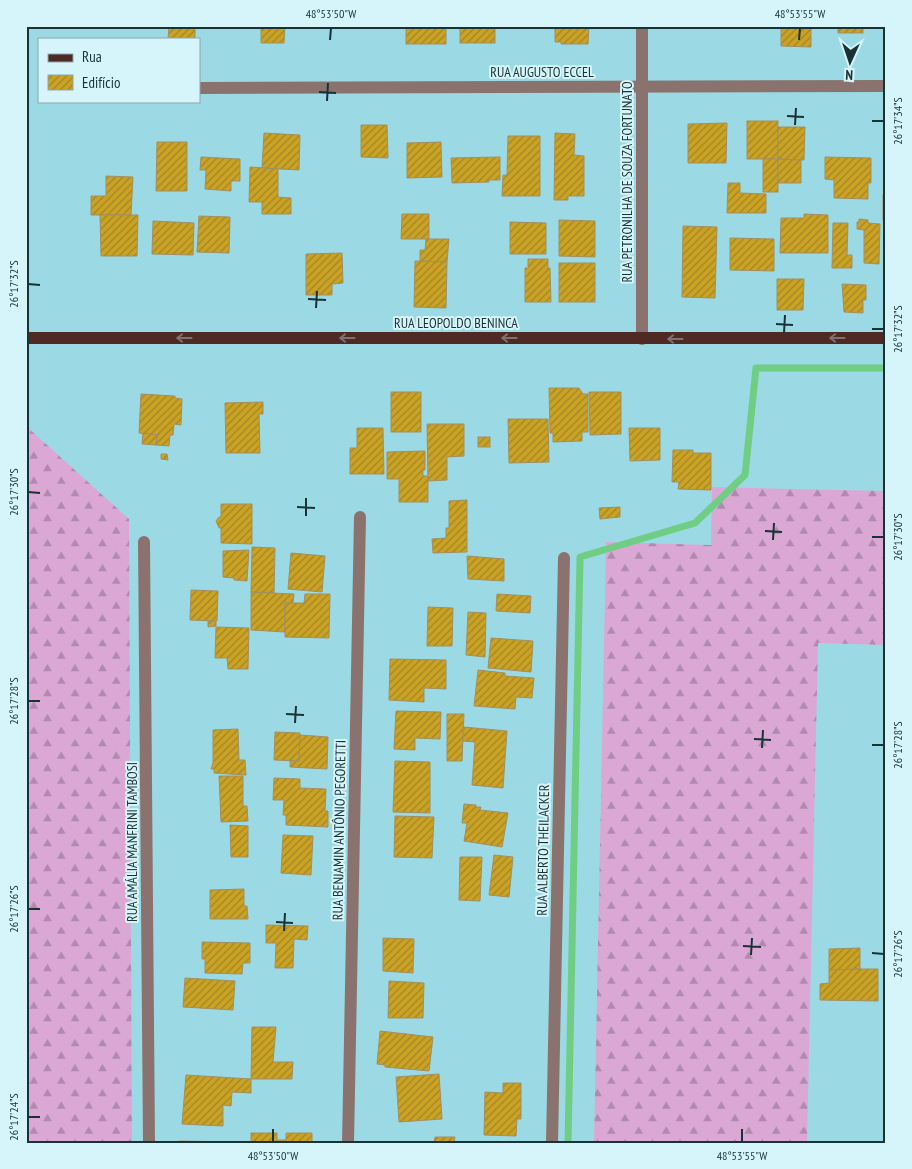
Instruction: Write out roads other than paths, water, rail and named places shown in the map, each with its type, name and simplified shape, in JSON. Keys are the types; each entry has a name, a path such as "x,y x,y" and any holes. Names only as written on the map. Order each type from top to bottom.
{"main road":[{"name":"RUA LEOPOLDO BENINCA","path":"32,338 886,338"}],"street":[{"name":"RUA PETRONILHA DE SOUZA FORTUNATO","path":"642,26 642,339"},
{"name":"RUA AUGUSTO ECCEL","path":"200,88 886,86"},
{"name":"RUA BENJAMIN ANTÔNIO PEGORETTI","path":"348,1143 360,517"},
{"name":"RUA AMÁLIA MANFRINI TAMBOSI","path":"144,542 149,1143"},
{"name":"RUA ALBERTO THEILACKER","path":"552,1143 564,558"}],"waterway":[{"path":"568,1143 580,557 695,523 745,475 756,368 886,368"}]}
